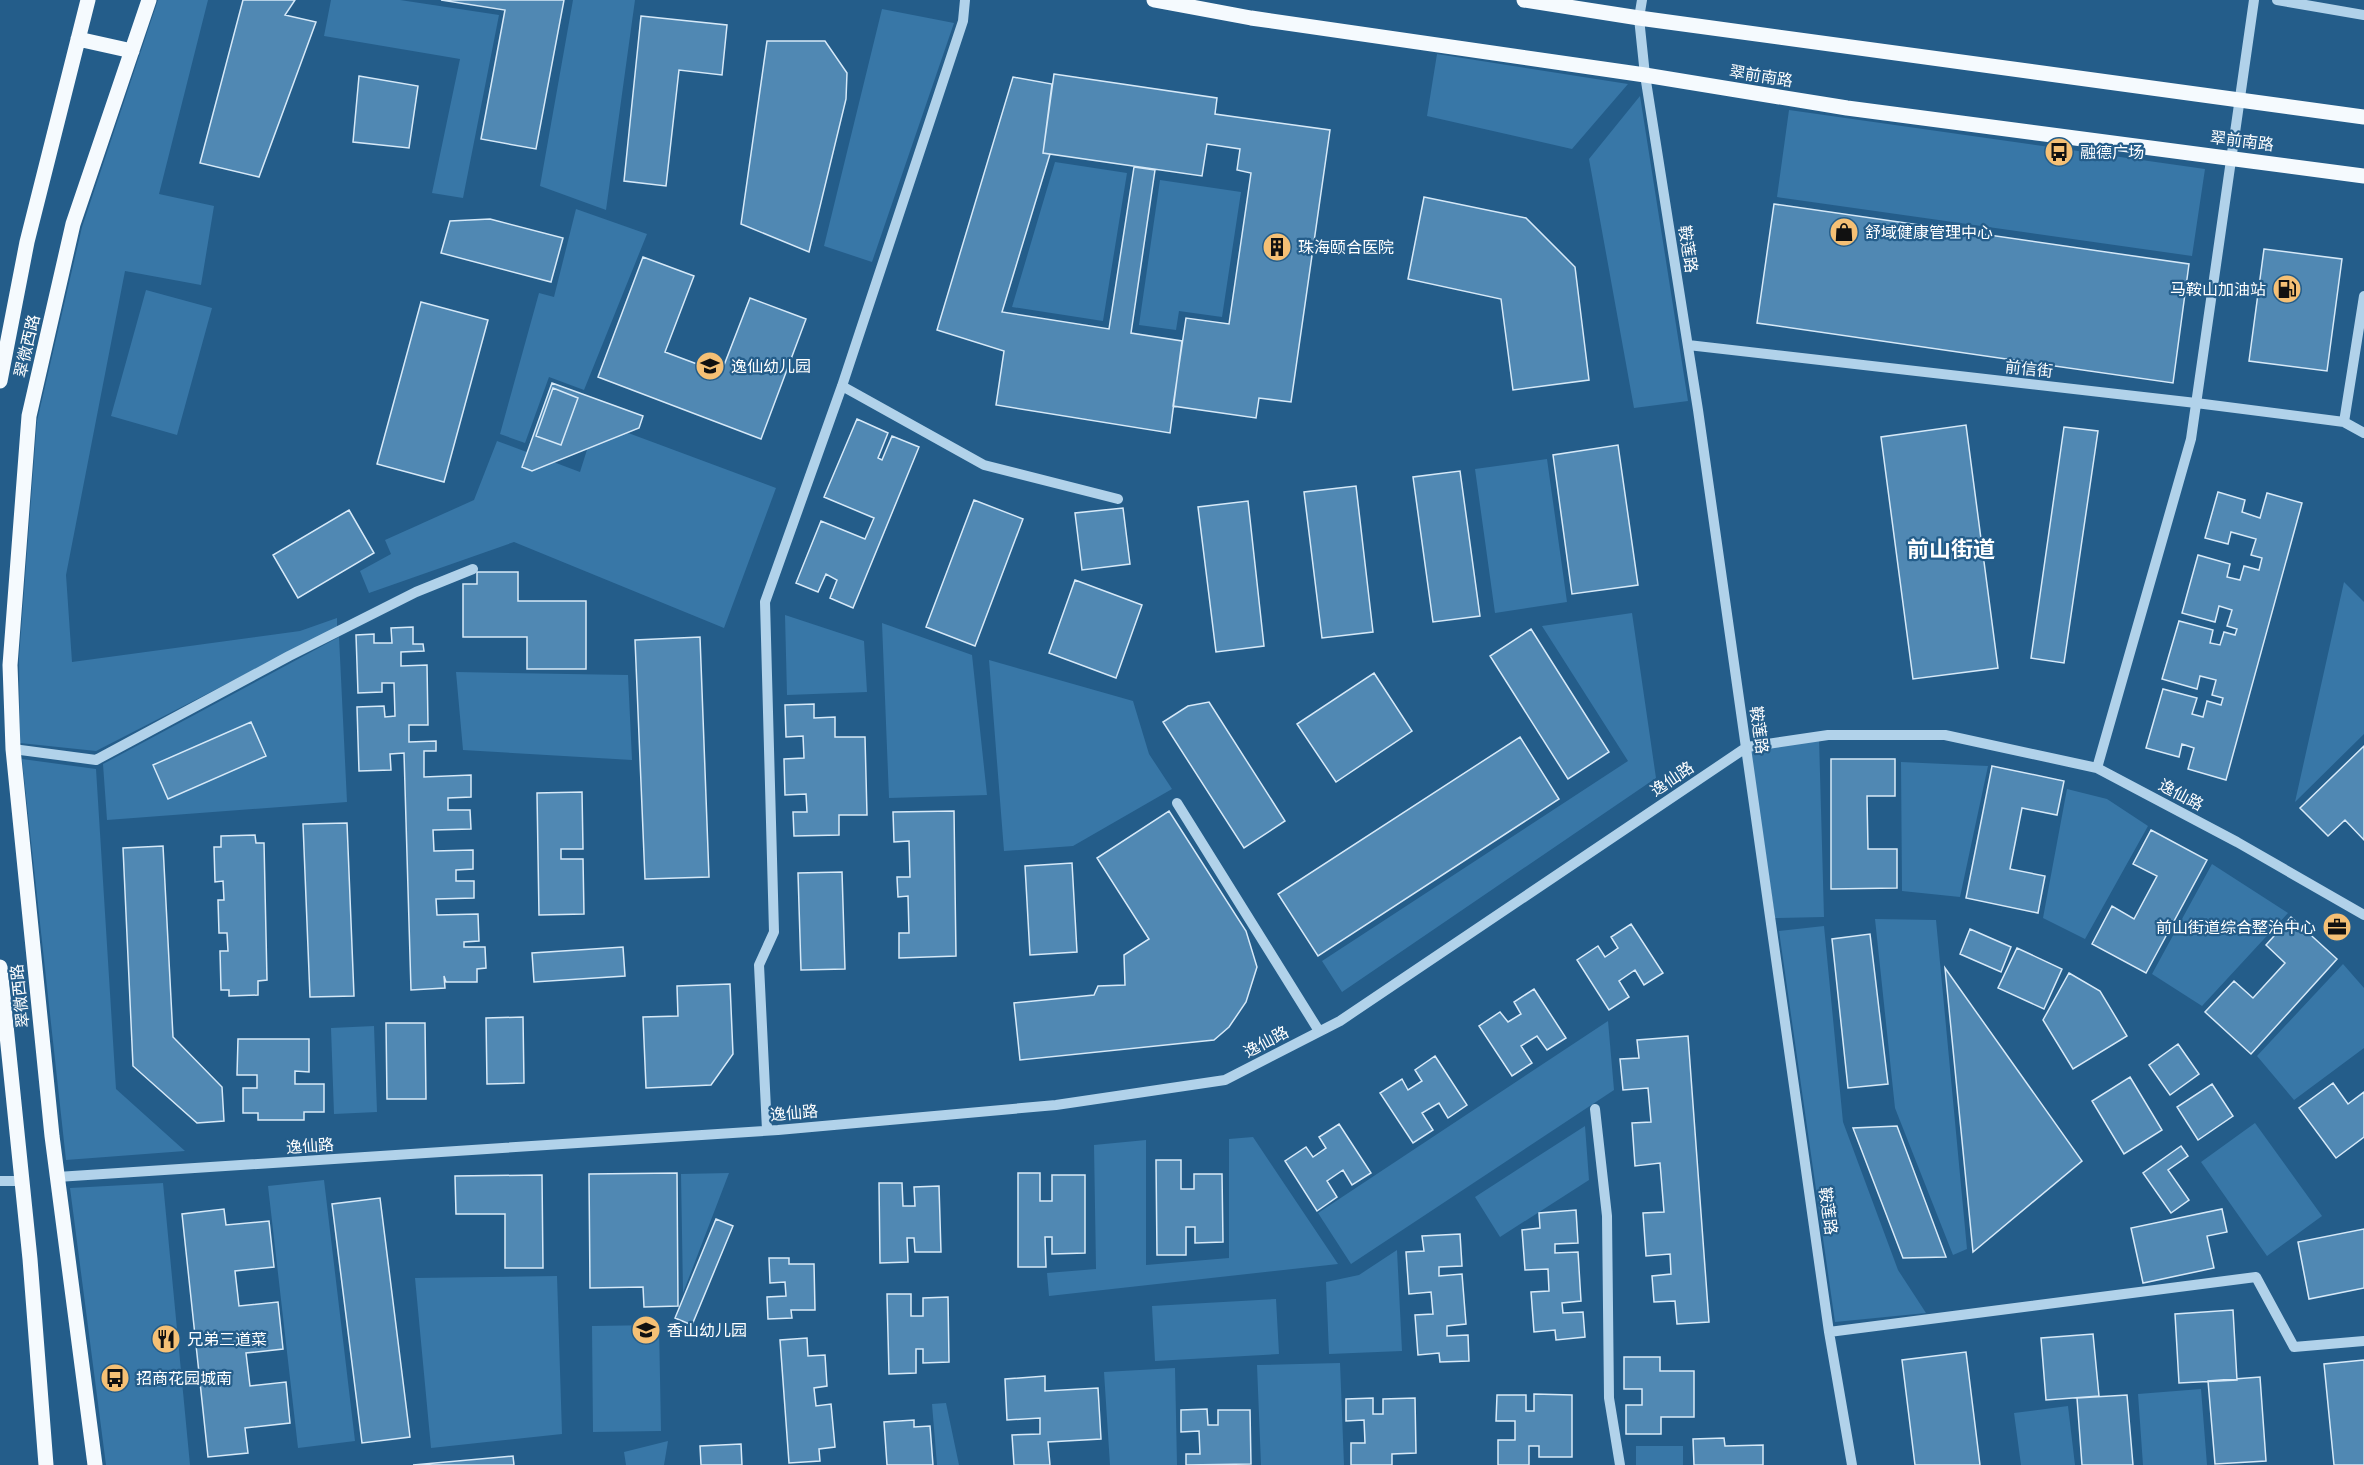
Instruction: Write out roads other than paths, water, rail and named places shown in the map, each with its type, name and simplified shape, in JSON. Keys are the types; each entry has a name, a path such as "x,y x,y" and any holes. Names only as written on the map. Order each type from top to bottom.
{"main road":[{"name":"翠微西路","path":"0,381 27,242 88,0"},
{"name":"翠微西路","path":"95,1465 57,1178 12,749 10,665 29,416 73,224 149,0"},
{"name":"翠前南路","path":"1154,0 1251,18 1645,75 1847,108 2364,176"},
{"path":"1524,0 1639,18 2364,117"},
{"path":"78,39 132,51"},
{"name":"翠微西路","path":"0,967 30,1259 46,1465"}],"street":[{"path":"767,1130 759,965 774,932 765,603 842,386 963,21 965,0"},
{"name":"鞍莲路","path":"1642,0 1639,18 1645,75 1688,345 1747,747 1829,1332 1852,1465"},
{"path":"2097,768 2191,439 2254,0"},
{"path":"2277,0 2364,15"},
{"path":"2344,422 2364,296"},
{"name":"前信街","path":"1688,345 2344,422 2364,433"},
{"path":"842,386 984,465 1118,499"},
{"path":"12,749 96,760 289,656 416,592 472,569"},
{"name":"逸仙路","path":"57,1178 767,1130 1056,1105 1225,1080 1340,1021 1747,747 1828,735 1945,735 2097,768 2237,842 2364,915"},
{"path":"1177,803 1319,1032"},
{"path":"1595,1109 1607,1216 1610,1398 1620,1465"},
{"path":"0,1181 21,1181"},
{"path":"1829,1332 2256,1277 2294,1347 2364,1341"}],"place":[{"name":"融德广场","path":"2059,152"},
{"name":"舒域健康管理中心","path":"1844,232"},
{"name":"珠海颐合医院","path":"1277,247"},
{"name":"马鞍山加油站","path":"2287,289"},
{"name":"逸仙幼儿园","path":"710,366"},
{"name":"前山街道综合整治中心","path":"2337,927"},
{"name":"香山幼儿园","path":"646,1330"},
{"name":"兄弟三道菜","path":"166,1339"},
{"name":"招商花园城南","path":"115,1378"}],"district":[{"name":"前山街道","path":"1951,549"}]}
